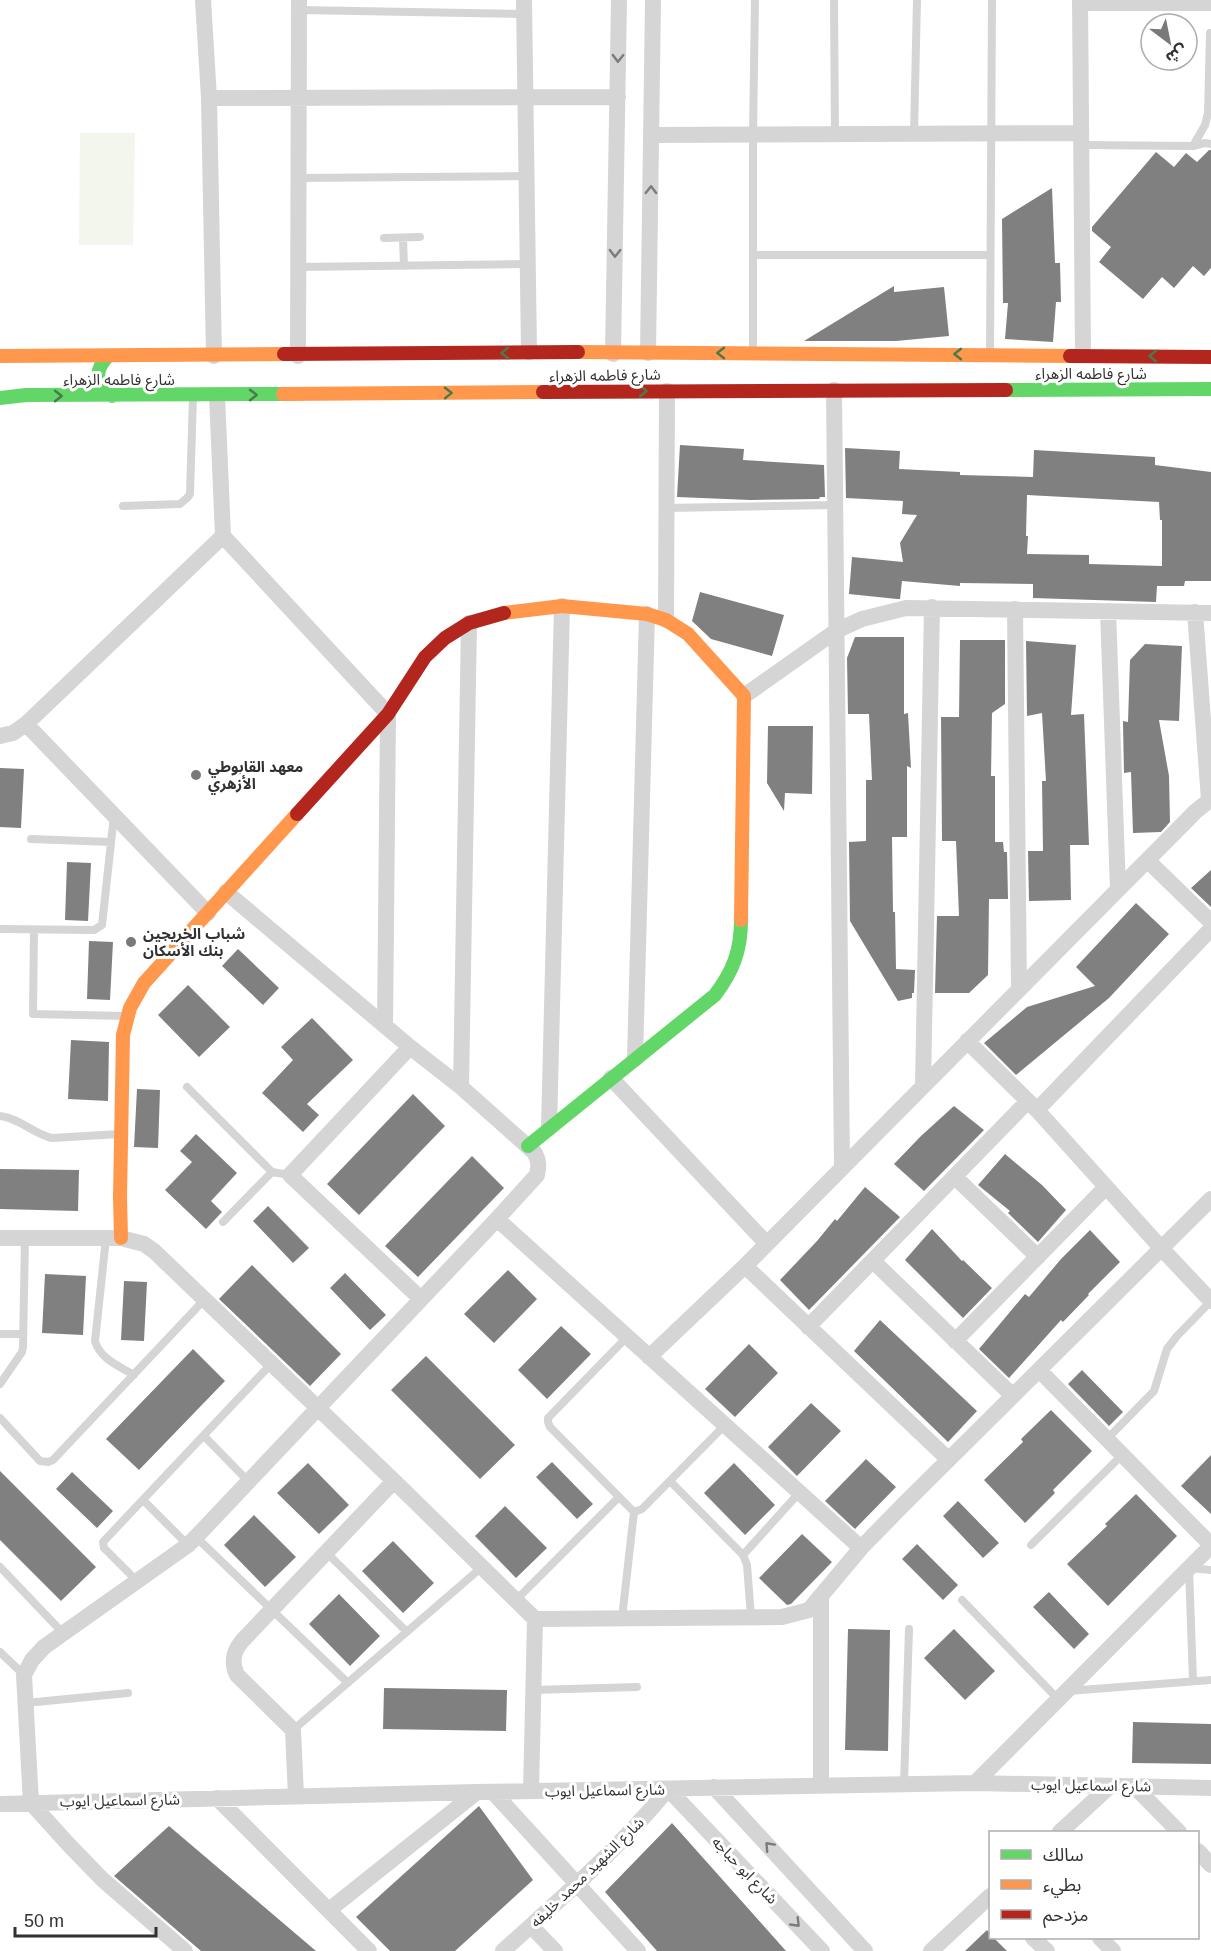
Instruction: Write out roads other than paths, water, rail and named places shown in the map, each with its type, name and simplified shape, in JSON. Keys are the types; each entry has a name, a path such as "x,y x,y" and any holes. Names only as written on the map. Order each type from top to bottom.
{"street":[{"path":"202,0 208,98 214,356"},
{"path":"613,354 619,0"},
{"path":"648,354 653,0"},
{"path":"1083,355 1080,1 1211,3"},
{"path":"298,356 299,5"},
{"path":"524,7 529,352"},
{"path":"208,98 618,97"},
{"path":"651,135 991,134 1081,139"},
{"name":"شارع فاطمه الزهراء","path":"0,356 298,356 529,352 753,353 890,372 1211,389"},
{"name":"شارع فاطمه الزهراء","path":"0,398 26,395 834,390 890,372 990,354 1211,357"},
{"path":"108,356 101,362 98,380 102,388 112,396"},
{"path":"26,395 33,388 35,376 28,357"},
{"path":"834,390 842,1168"},
{"path":"666,620 667,391"},
{"path":"217,395 223,536 388,714 385,1025"},
{"path":"0,736 13,733 26,724 223,536"},
{"path":"549,1128 562,606"},
{"path":"113,1238 120,1197 123,1035 126,1016 133,998 144,983 388,714 425,657 445,638 469,623 501,613 562,606 647,614 666,620 688,634 744,696 741,941 728,979 715,995 528,1146"},
{"path":"923,1086 932,607"},
{"path":"649,1357 746,1266 967,1041 1210,799 1203,613 906,608 862,619 836,632 744,696"},
{"path":"1015,609 1019,989"},
{"path":"1108,611 1118,890"},
{"path":"635,1059 647,614"},
{"path":"461,1087 469,623"},
{"path":"26,724 207,913"},
{"path":"1147,860 1211,922"},
{"path":"185,1951 103,1880 31,1803 24,1675 27,1667 37,1653 63,1633 192,1541 497,1220 537,1175 539,1167 534,1152 461,1087 226,892"},
{"path":"808,1327 955,1177 1033,1106 1211,929"},
{"path":"967,1041 1033,1106 1211,1301"},
{"path":"410,1047 290,1175 421,1299"},
{"path":"611,1078 767,1244"},
{"path":"955,1177 1038,1257"},
{"path":"955,1341 1106,1187"},
{"path":"0,1238 113,1238 138,1242 154,1251 394,1480 535,1619 751,1617 794,1615 809,1610 861,1548 948,1459 1211,1200"},
{"path":"497,1220 861,1548"},
{"path":"873,1261 1012,1396"},
{"path":"746,1266 948,1459"},
{"path":"975,1783 1211,1546 1039,1370"},
{"path":"296,1796 293,1730 237,1675 233,1666 233,1657 236,1648 394,1480"},
{"path":"821,1596 821,1786"},
{"path":"531,1791 535,1619"},
{"name":"شارع اسماعيل ايوب","path":"0,1804 975,1783 1211,1788"},
{"path":"1062,1831 1110,1786"},
{"path":"1134,1786 1177,1831"},
{"path":"714,1787 865,1951"},
{"name":"شارع الشهيد محمد خليفه","path":"503,1951 577,1884 651,1810 668,1789"},
{"name":"شارع ابو حباجه","path":"668,1789 822,1951"},
{"path":"329,1910 485,1792 577,1884 638,1951"},
{"path":"217,1798 369,1951"},
{"path":"1199,1853 1211,1865"},
{"path":"931,1951 989,1897"},
{"path":"531,1926 555,1951"},
{"path":"1034,1939 1047,1951"},
{"path":"1101,1939 1113,1951"}],"lane":[{"path":"753,353 755,0"},
{"path":"834,0 835,135"},
{"path":"914,134 917,0"},
{"path":"990,354 992,0"},
{"path":"299,5 524,7"},
{"path":"1193,146 1209,114 1210,33"},
{"path":"1081,139 1193,146 1211,144"},
{"path":"299,178 527,176"},
{"path":"384,238 420,237"},
{"path":"404,238 404,266"},
{"path":"753,255 990,255"},
{"path":"298,267 528,264"},
{"path":"123,506 180,504 188,498 190,494 193,395"},
{"path":"666,508 835,505"},
{"path":"0,929 94,930 102,925 114,814"},
{"path":"31,839 111,842"},
{"path":"34,930 33,1014 126,1016"},
{"path":"187,1087 272,1172 290,1175"},
{"path":"0,1116 52,1138 121,1134"},
{"path":"224,1222 272,1172"},
{"path":"0,1384 22,1353 25,1238"},
{"path":"113,1238 94,1341 103,1357 134,1375"},
{"path":"0,1418 40,1461 53,1460 206,1299"},
{"path":"1107,1439 1154,1391 1167,1349 1211,1301"},
{"path":"0,1334 23,1334"},
{"path":"627,1337 548,1418 548,1422 550,1427 634,1512"},
{"path":"137,1581 103,1545 103,1542 272,1363"},
{"path":"634,1512 642,1509 725,1425"},
{"path":"204,1436 249,1482"},
{"path":"1031,1545 1122,1455"},
{"path":"670,1480 743,1555 747,1565 751,1617"},
{"path":"743,1555 800,1493"},
{"path":"516,1600 619,1497"},
{"path":"142,1500 272,1610 348,1683"},
{"path":"622,1618 634,1512"},
{"path":"326,1552 407,1632"},
{"path":"0,1567 63,1633"},
{"path":"293,1730 482,1567"},
{"path":"1193,1681 1189,1568 1211,1570"},
{"path":"962,1600 1062,1695 1211,1680"},
{"path":"904,1784 909,1629"},
{"path":"0,1652 24,1675"},
{"path":"533,1690 637,1687"},
{"path":"26,1703 128,1693"}],"place":[{"name":"معهد القابوطي الأزهري","path":"196,775"},
{"name":"شباب الخريجين بنك الأسكان","path":"131,942"}]}
